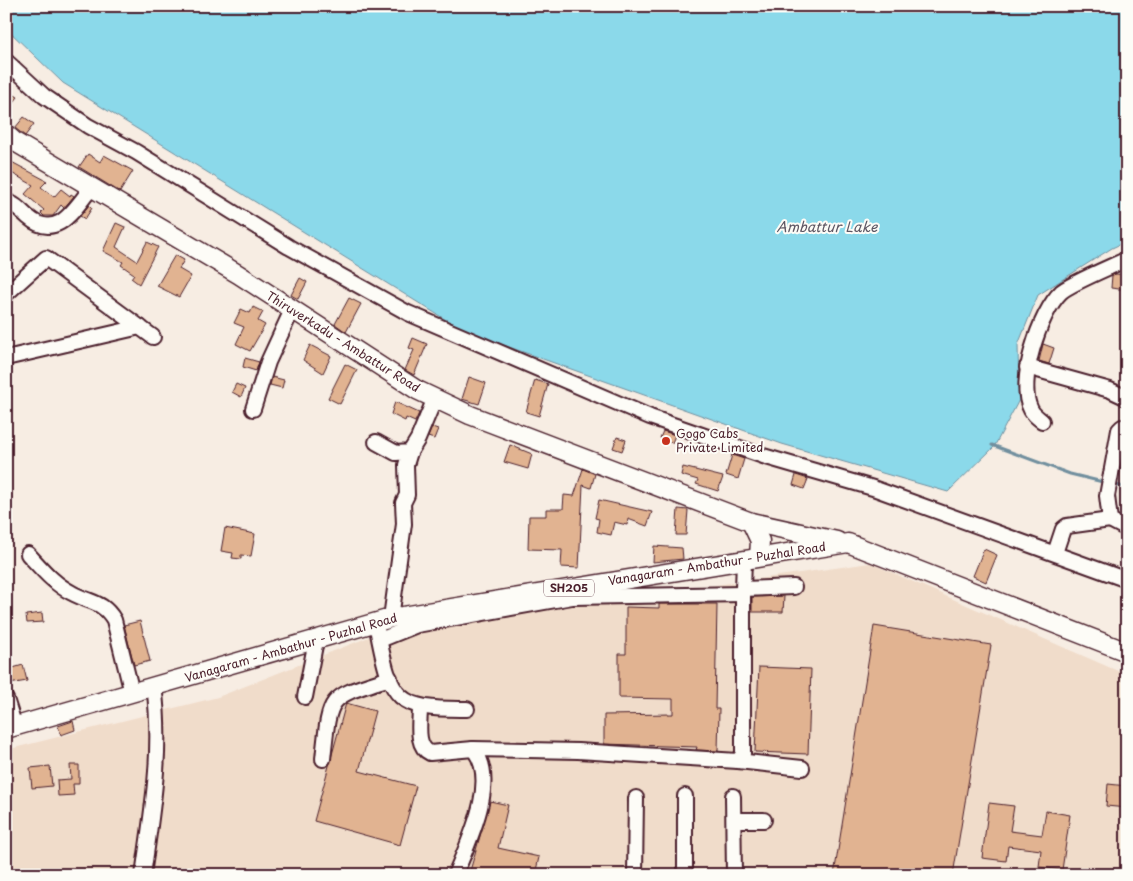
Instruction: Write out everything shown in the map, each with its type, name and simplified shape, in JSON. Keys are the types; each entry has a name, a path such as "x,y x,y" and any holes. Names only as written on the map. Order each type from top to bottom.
{"main road":[{"name":"Thiruverkadu - Ambattur Road","path":"6,134 15,142 238,274 381,368 435,398 470,415 751,522 848,543"},
{"path":"751,522 760,541 751,558"},
{"path":"848,543 1127,652"},
{"name":"Vanagaram - Ambathur - Puzhal Road","path":"11,728 383,620 848,543"}],"street":[{"path":"6,61 44,96 88,126 136,152 289,247 408,313 650,416 763,456 882,492 1127,580"},
{"path":"6,202 35,223 49,227 59,224 67,218 92,187"},
{"path":"6,294 46,258 153,336"},
{"path":"1042,421 1031,410 1026,386 1027,367 1034,340 1061,292 1127,259"},
{"path":"253,409 268,362 292,310"},
{"path":"6,358 140,327"},
{"path":"1027,367 1110,390 1127,398"},
{"path":"435,398 406,465 407,496 403,503 404,524 380,640 396,694 420,708 467,709"},
{"path":"1110,520 1107,496 1110,469 1119,430 1122,427 1127,428"},
{"path":"376,442 396,453 410,452"},
{"path":"1055,553 1064,529 1067,526 1110,520 1127,529"},
{"path":"28,554 52,580 73,594 108,610 114,620 132,693"},
{"path":"738,761 743,754 743,591 751,558"},
{"path":"380,640 417,625 572,597 743,591 794,587"},
{"path":"305,697 316,640"},
{"path":"323,759 328,714 333,703 340,696 350,691 390,678"},
{"path":"143,875 158,757 158,712 154,686"},
{"path":"6,699 11,728"},
{"path":"420,708 420,741 424,750 430,753 473,749 578,751 738,761 802,768"},
{"path":"455,875 477,822 480,804 483,768 480,756 473,749"},
{"path":"685,796 685,875"},
{"path":"734,796 734,875"},
{"path":"636,798 636,875"},
{"path":"734,820 764,820"}],"shaded area":[{"path":"870,563 1127,675 1127,875 6,875 6,750 218,697 379,633"}],"water":[{"name":"Ambattur Lake","path":"6,6 1127,6 1127,241 1112,248 1038,295 1018,345 1019,400 994,447 948,492 782,444 464,331 63,83 6,28"}],"building":[{"path":"6,73 14,80 6,88"},
{"path":"6,90 18,97 6,112"},
{"path":"24,117 34,124 25,136 15,128"},
{"path":"88,154 100,162 104,155 133,171 120,192 79,167"},
{"path":"6,159 47,181 41,187 54,197 61,189 70,196 71,194 74,196 64,208 61,205 53,216 44,216 41,213 44,210 25,194 33,185 6,170"},
{"path":"89,205 92,208 85,219 80,216"},
{"path":"116,223 125,227 116,247 137,261 147,242 158,247 139,284 131,278 134,274 121,265 123,262 103,251"},
{"path":"175,255 184,260 179,269 191,276 179,297 157,286"},
{"path":"1112,275 1127,275 1127,290 1111,288"},
{"path":"300,278 307,282 298,299 291,295"},
{"path":"349,298 361,304 346,332 335,324"},
{"path":"253,307 263,312 258,321 265,325 250,351 236,344 244,327 234,323 241,309 250,313"},
{"path":"413,338 427,344 414,375 405,370 414,350 409,348"},
{"path":"1043,344 1054,348 1049,364 1039,361"},
{"path":"310,345 331,356 323,373 303,360"},
{"path":"245,358 259,362 256,371 243,367"},
{"path":"345,364 357,370 340,404 328,398"},
{"path":"272,377 284,380 282,388 270,385"},
{"path":"469,377 486,383 479,404 462,399"},
{"path":"535,380 548,384 539,416 526,412"},
{"path":"236,384 245,388 241,397 232,392"},
{"path":"395,402 419,413 415,422 406,418 405,421 391,414"},
{"path":"432,427 438,429 434,439 428,437"},
{"path":"663,431 675,435 672,443 660,438"},
{"path":"617,437 626,440 622,451 613,448"},
{"path":"510,445 532,454 528,469 504,462"},
{"path":"732,455 744,459 738,479 726,475"},
{"path":"683,467 723,477 718,491 696,484 698,480 681,475"},
{"path":"583,469 595,474 591,488 583,485 579,568 561,567 562,550 528,549 529,516 546,516 546,509 563,509 564,495 574,496"},
{"path":"796,475 808,479 804,489 793,485"},
{"path":"599,500 652,512 647,526 628,519 627,525 614,522 611,535 597,532 599,519 595,518"},
{"path":"678,509 688,510 686,535 676,535"},
{"path":"225,528 255,534 251,556 241,555 241,559 232,558 233,553 221,551"},
{"path":"654,546 682,548 683,559 653,562"},
{"path":"984,549 997,555 986,582 973,576"},
{"path":"784,596 783,612 752,612 752,597"},
{"path":"659,604 717,604 715,709 719,709 718,751 696,750 697,747 604,744 604,715 673,714 673,699 619,698 619,654 626,654 626,607 659,608"},
{"path":"42,613 43,622 27,623 26,615"},
{"path":"140,621 150,661 134,665 124,625"},
{"path":"874,626 991,645 953,875 834,875"},
{"path":"23,665 27,681 9,684 6,670"},
{"path":"759,667 811,669 808,754 755,752"},
{"path":"346,703 375,711 359,771 416,786 400,845 314,821"},
{"path":"73,721 75,730 61,735 58,726"},
{"path":"70,765 79,765 79,784 73,784 74,795 58,796 57,780 71,779"},
{"path":"50,766 52,786 32,788 30,768"},
{"path":"1108,784 1127,786 1127,808 1106,806"},
{"path":"490,801 508,805 498,848 539,857 535,875 486,875 470,871"},
{"path":"989,803 1014,806 1010,831 1042,835 1046,811 1070,815 1062,870 1039,867 1041,850 1008,846 1006,861 982,858"}],"waterway":[{"path":"992,445 1070,474 1107,483"},
{"path":"1113,484 1127,488"}],"place":[{"name":"Gogo Cabs Private Limited","path":"666,441"}]}
